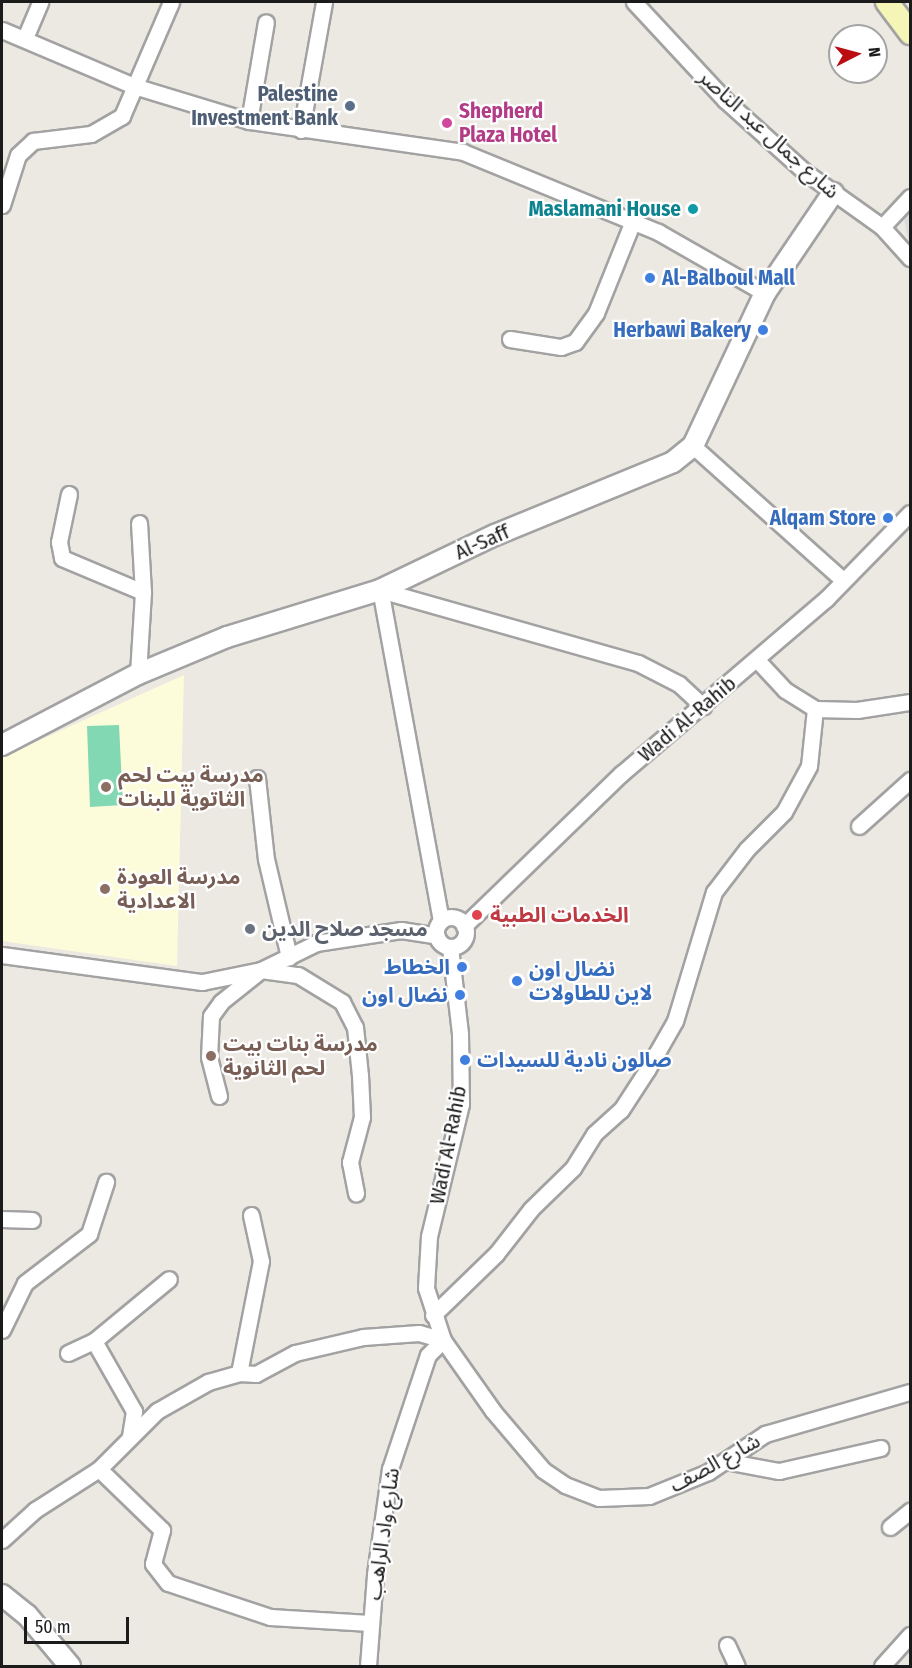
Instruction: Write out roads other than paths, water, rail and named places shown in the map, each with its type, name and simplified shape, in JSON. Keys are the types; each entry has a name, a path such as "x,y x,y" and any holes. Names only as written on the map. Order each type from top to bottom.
{"main road":[{"path":"887,2 910,33"}],"street":[{"path":"25,38 40,2"},
{"path":"2,205 4,181 18,155 33,141 104,130 122,116 171,2"},
{"path":"302,130 324,2"},
{"name":"شارع جمال عبد الناصر","path":"634,2 725,100 833,194 882,227 910,258"},
{"path":"249,121 266,22"},
{"path":"2,30 134,86 249,121 463,152 633,221 765,293"},
{"name":"Al-Saff","path":"2,745 138,674 227,637 380,590 495,535 673,462 693,446 765,293 833,194"},
{"path":"882,227 910,197"},
{"path":"510,339 561,347 575,342 596,313 633,221"},
{"path":"693,446 843,580"},
{"path":"69,494 59,542 62,558 143,592"},
{"name":"Wadi Al-Rahib","path":"442,1340 426,1288 429,1236 461,1104 462,1083 450,947 464,940 464,926 621,774 758,661 910,513"},
{"path":"138,674 143,592 139,523"},
{"path":"450,947 439,928 380,590 638,663 679,684 703,706"},
{"path":"758,661 785,690 815,709 857,711 910,702"},
{"path":"433,1315 496,1254 531,1209 573,1168 594,1134 621,1110 648,1070 675,1021 714,892 747,849 784,812 808,766 815,709"},
{"path":"257,778 266,859 289,957"},
{"path":"859,825 910,780"},
{"path":"2,955 202,982 261,970 316,943 370,933 439,928 453,917 464,926"},
{"path":"219,1096 209,1057 211,1016 221,1002 261,970 298,975 342,1002 351,1014 362,1117 350,1162 356,1193"},
{"path":"2,1330 25,1283 89,1234 106,1182"},
{"path":"239,1373 261,1262 251,1215"},
{"path":"2,1219 32,1220"},
{"path":"68,1353 94,1341 170,1279"},
{"path":"2,1540 35,1510 99,1469 157,1411 208,1382 239,1373 256,1374 295,1353 363,1337 418,1333 442,1340"},
{"name":"شارع الصف","path":"442,1340 515,1440 543,1470 565,1485 599,1498 640,1498 662,1493 725,1461 765,1434 801,1421 910,1392"},
{"name":"شارع واد الراهب","path":"368,1666 370,1623 390,1469 428,1356 442,1340"},
{"path":"94,1341 134,1412 130,1439"},
{"path":"134,1412 157,1411"},
{"path":"725,1461 779,1471 880,1448"},
{"path":"99,1469 162,1530 153,1564 168,1583 270,1617 370,1623"},
{"path":"890,1527 910,1511"},
{"path":"2,1595 27,1615 70,1666"},
{"path":"882,1666 910,1635"},
{"path":"727,1645 737,1666"}],"place":[{"name":"Palestine Investment Bank","path":"350,106"},
{"name":"Shepherd Plaza Hotel","path":"447,123"},
{"name":"Maslamani House","path":"693,209"},
{"name":"Al-Balboul Mall","path":"650,278"},
{"name":"Herbawi Bakery","path":"763,330"},
{"name":"Alqam Store","path":"888,518"},
{"name":"مدرسة بيت لحم الثاتوية للبنات","path":"106,787"},
{"name":"مدرسة العودة الاعدادية","path":"105,889"},
{"name":"الخدمات الطبية","path":"477,915"},
{"name":"مسجد صلاح الدين","path":"250,929"},
{"name":"الخطاط","path":"462,967"},
{"name":"نضال اون لاين للطاولات","path":"517,981"},
{"name":"نضال اون","path":"460,995"},
{"name":"مدرسة بنات بيت لحم الثانوية","path":"211,1056"},
{"name":"صالون نادية للسيدات","path":"465,1060"}]}
